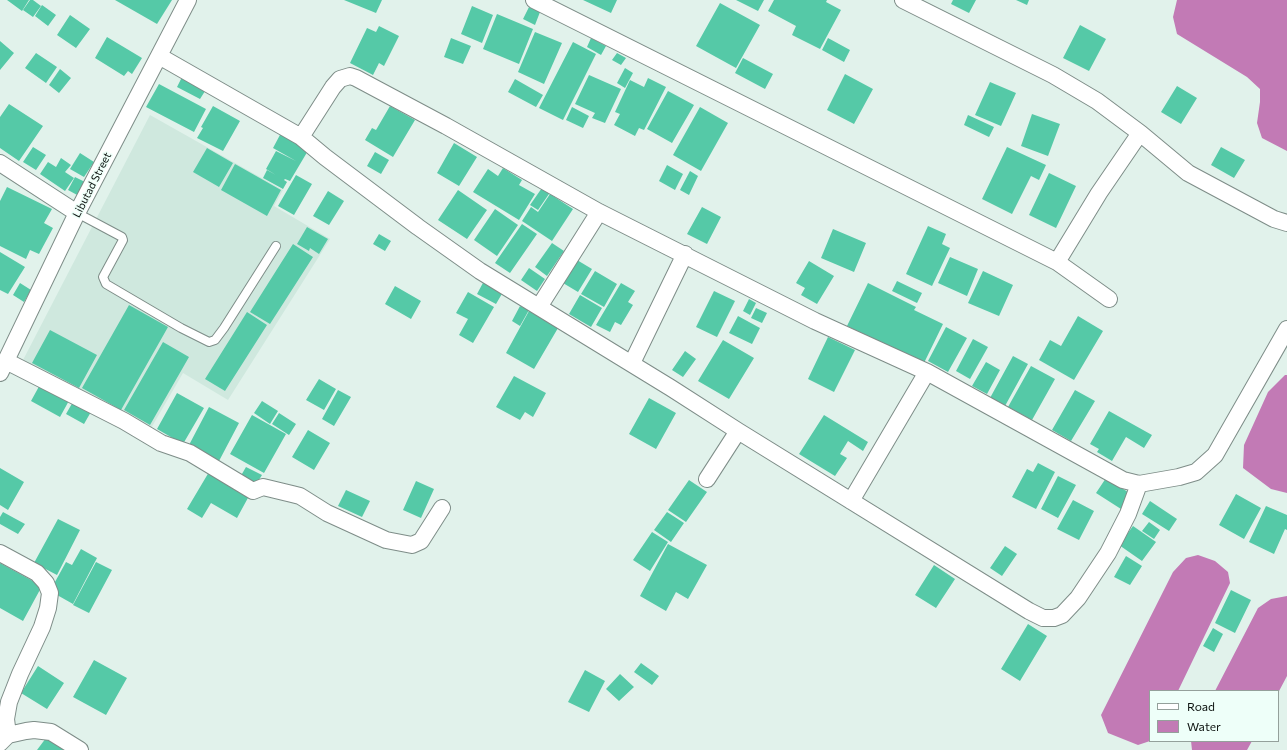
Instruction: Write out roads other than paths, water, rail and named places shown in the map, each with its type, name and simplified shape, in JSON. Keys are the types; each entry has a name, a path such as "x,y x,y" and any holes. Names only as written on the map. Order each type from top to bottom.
{"street":[{"name":"Libutad Street","path":"3,367 77,213 188,0"},
{"path":"534,0 1057,262 1109,299"},
{"path":"903,0 1053,75 1097,100 1140,132 1188,174 1274,219 1287,223"},
{"path":"159,56 301,137 325,157 418,227 480,270 850,501 1029,611 1043,618 1054,618 1062,615 1078,598 1108,553 1128,514 1139,484"},
{"path":"301,137 333,87 340,79 350,76 356,78 446,126 599,212 685,254 815,321 927,372 1123,480 1139,484 1179,477 1196,472 1215,455 1287,329"},
{"path":"1057,262 1099,193 1140,132"},
{"path":"0,163 77,213"},
{"path":"539,307 599,212"},
{"path":"632,364 685,254"},
{"path":"3,367 124,421 161,443 190,453 253,491 263,487 296,495 327,513 386,540 412,545 421,540 442,508"},
{"path":"850,501 927,372"},
{"path":"707,479 738,431"},
{"path":"0,553 37,573 46,583 50,593 48,608 42,627 20,674 9,702 4,739 26,731 34,730 51,732 80,750"}],"lane":[{"path":"77,213 122,237 123,240 103,277 106,284 187,331 209,342 215,340 224,328 276,246"}],"water":[{"path":"1177,0 1287,0 1287,151 1262,138 1257,123 1260,89 1247,77 1177,34 1173,17"},
{"path":"1285,375 1287,375 1287,493 1271,489 1243,468 1244,445 1268,392"},
{"path":"1198,555 1215,561 1228,572 1230,583 1178,690 1149,690 1149,741 1138,745 1108,733 1101,715 1173,572 1186,558"},
{"path":"1287,596 1287,676 1279,691 1216,690 1258,608 1271,599"},
{"path":"1191,742 1251,742 1247,750 1192,750"}]}
